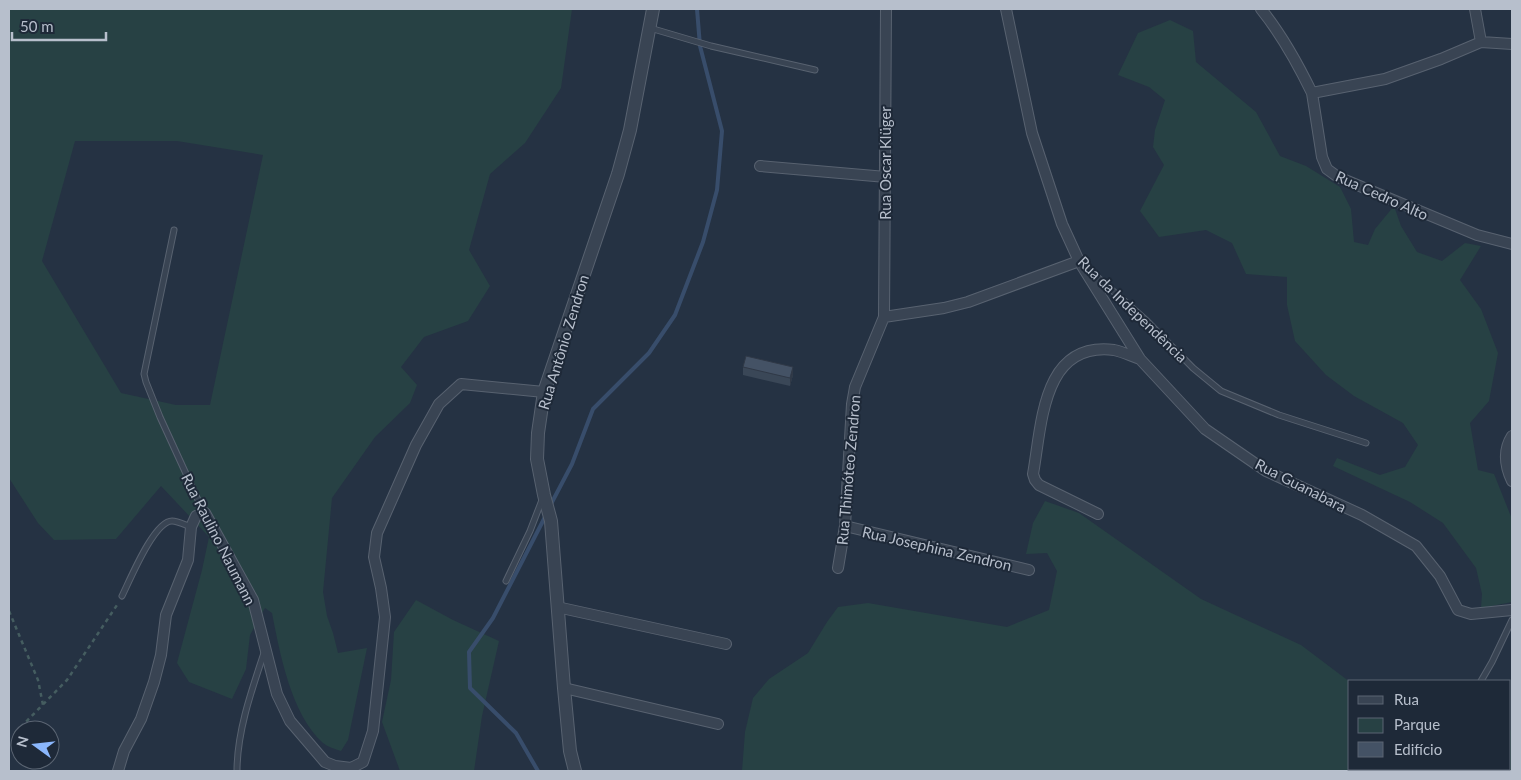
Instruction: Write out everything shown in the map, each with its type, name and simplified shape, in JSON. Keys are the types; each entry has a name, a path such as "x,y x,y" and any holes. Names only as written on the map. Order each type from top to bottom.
{"street":[{"name":"Rua Antônio Zendron","path":"575,771 570,751 547,505 537,459 538,441 544,392 618,174 630,130 653,9"},
{"name":"Rua Oscar Klüger","path":"884,317 886,9"},
{"name":"Rua da Independência","path":"1006,9 1032,133 1062,224 1079,261"},
{"path":"1261,9 1276,27 1296,58 1312,93 1385,79 1481,42 1512,44"},
{"path":"1475,9 1481,42"},
{"name":"Rua Cedro Alto","path":"1312,93 1322,157 1327,169 1338,177 1477,235 1512,244"},
{"path":"760,166 886,177"},
{"path":"884,317 968,302 1079,261"},
{"name":"Rua Guanabara","path":"1079,261 1108,311 1140,359 1205,429 1266,470 1362,515 1416,546 1440,576 1458,610 1471,614 1512,610"},
{"name":"Rua Thimóteo Zendron","path":"838,568 845,526 852,404 855,387 884,317"},
{"path":"1098,514 1040,485 1035,480 1033,474 1049,390 1058,372 1071,358 1092,350 1115,350 1140,359"},
{"name":"Rua Raulino Naumann","path":"205,513 253,600 277,694 290,721 326,762 335,766 351,768 363,762 373,732 385,617 374,557 377,533 416,445 439,404 461,384 544,392"},
{"path":"1512,436 1507,444 1506,461 1512,481"},
{"path":"118,771 124,751 141,719 154,682 166,615 188,560 190,527 196,516 205,513"},
{"name":"Rua Josephina Zendron","path":"845,526 1028,570"},
{"path":"557,606 726,644"},
{"path":"564,688 718,724"}],"lane":[{"path":"650,28 711,46 815,70"},
{"name":"Rua Raulino Naumann","path":"174,230 144,374 160,417 205,513"},
{"name":"Rua da Independência","path":"1079,261 1148,321 1193,368 1221,391 1279,415 1366,443"},
{"path":"506,581 530,531 547,505"},
{"path":"122,596 145,548 164,523 173,521 190,527"},
{"path":"1482,680 1512,620"},
{"path":"237,771 237,757 243,726 253,685 265,649"}],"path":[{"path":"29,720 67,680 122,596"},
{"path":"9,611 38,680 43,705"}],"green space":[{"path":"9,9 572,9 561,88 525,143 490,174 469,250 490,286 468,321 424,337 401,367 417,385 410,403 375,437 332,498 323,592 327,616 338,653 367,648 348,740 341,751 323,743 312,731 303,716 288,682 272,613 265,608 250,635 246,669 232,699 189,682 177,663 209,537 161,486 116,539 54,540 38,523 9,478","holes":["75,141 177,141 263,155 210,405 176,405 121,393 42,261"]},
{"path":"1170,20 1193,31 1196,62 1256,112 1280,156 1306,166 1340,187 1351,209 1354,242 1368,245 1375,229 1394,206 1401,226 1417,252 1442,261 1465,243 1481,246 1460,280 1481,309 1498,353 1489,401 1470,423 1478,470 1494,474 1512,519 1512,602 1481,608 1482,594 1476,568 1443,523 1410,502 1333,466 1337,458 1380,475 1405,467 1418,445 1403,423 1354,396 1326,375 1295,341 1287,305 1287,277 1246,274 1232,243 1206,230 1159,237 1140,211 1164,165 1153,147 1155,130 1165,100 1149,87 1118,75 1138,33"},
{"path":"1045,501 1079,513 1201,599 1301,645 1348,680 1348,770 1511,770 1511,730 1512,771 742,771 745,732 753,698 769,679 808,653 838,607 868,603 1007,627 1049,610 1057,571 1047,553 1026,554 1033,523"},
{"path":"416,600 453,620 499,641 482,716 474,771 400,771 382,722 391,680 394,632"}],"building":[{"path":"746,356 793,367 790,378 743,367"}],"waterway":[{"path":"550,506 572,464 593,409 649,353 675,315 703,242 717,190 722,131 700,46 697,9"},
{"path":"538,771 516,733 470,688 469,652 493,618 546,515"}]}
